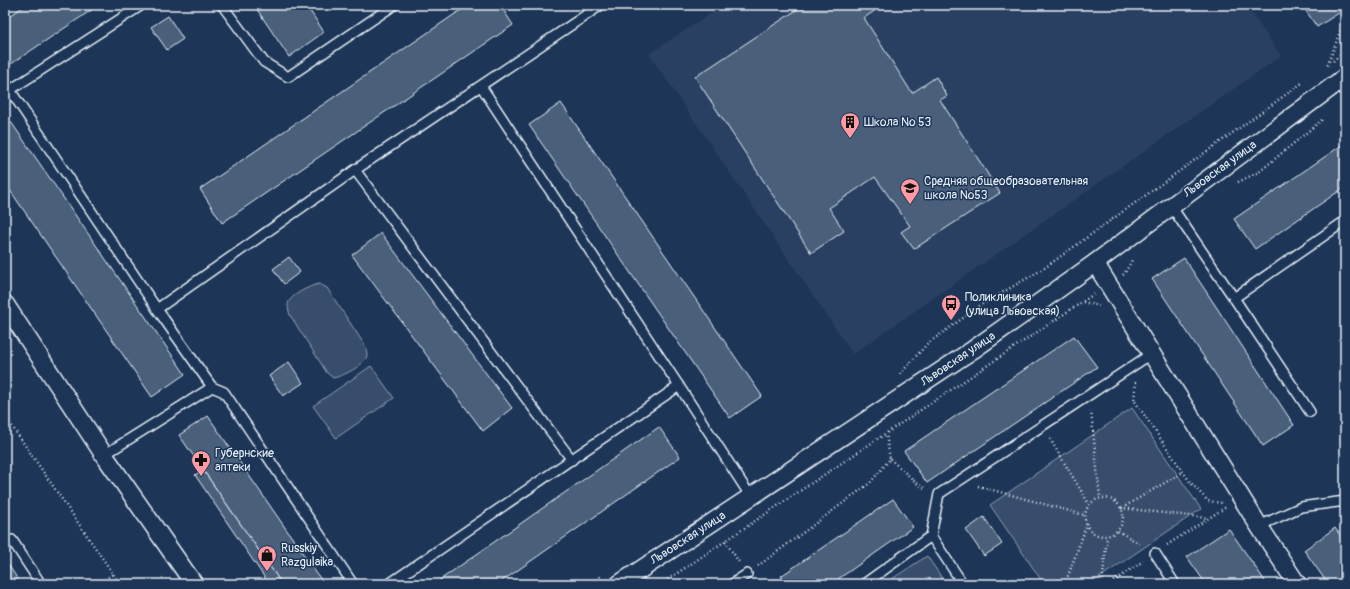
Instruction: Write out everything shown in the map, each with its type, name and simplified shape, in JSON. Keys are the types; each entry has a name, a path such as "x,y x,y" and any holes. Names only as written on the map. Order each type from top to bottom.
{"street":[{"name":"Львовская улица","path":"619,584 974,349 1095,263 1345,77"},
{"path":"1095,263 1145,358 1297,584"},
{"path":"5,304 104,455 194,584"}],"lane":[{"path":"142,5 7,91 212,387 224,392 353,584"},
{"path":"222,5 264,62 288,77 394,5"},
{"path":"157,309 355,170 601,5"},
{"path":"481,86 752,497"},
{"path":"355,170 572,460"},
{"path":"1171,206 1310,412"},
{"path":"1234,298 1345,221"},
{"path":"864,584 931,536 939,494 1145,358"},
{"path":"389,584 680,386"},
{"path":"104,455 212,387"},
{"path":"1259,526 1301,506 1345,501"},
{"path":"931,536 963,584"},
{"path":"12,540 41,584"},
{"path":"1155,553 1175,584"},
{"path":"732,584 747,574"}],"path":[{"path":"1344,25 1345,30"},
{"path":"1328,64 1344,25"},
{"path":"1322,69 1345,51"},
{"path":"896,378 927,344 981,305 1043,269 1302,83"},
{"path":"1083,302 1100,307"},
{"path":"660,584 1070,311"},
{"path":"1110,584 1230,504 1208,501 1190,482 1134,400 1145,358"},
{"path":"1089,395 1100,498"},
{"path":"5,416 120,584"},
{"path":"1042,426 1089,504"},
{"path":"886,434 890,459 919,485 939,494"},
{"path":"725,541 747,574 870,483 890,459"},
{"path":"1121,508 1183,472"},
{"path":"960,480 1084,515"},
{"path":"1065,584 1086,527 1084,515 1089,504 1100,498 1112,500 1121,508 1209,518"},
{"path":"1086,527 1095,535 1107,537 1118,531 1123,520 1121,508"},
{"path":"1118,531 1155,553"},
{"path":"1102,584 1107,537"},
{"path":"98,584 113,574"},
{"path":"590,584 603,575"}],"shaded area":[{"name":"Средняя общеобразовательная школа №53","path":"724,5 1246,5 1281,56 853,354 649,54"},
{"path":"320,284 327,288 366,347 367,356 358,367 333,378 327,373 290,315 288,307 289,302 296,295 311,286"},
{"path":"371,366 394,398 336,438 313,406"},
{"path":"1132,408 1201,509 1090,584 1044,584 990,505"},
{"path":"927,556 946,584 884,584"}],"building":[{"path":"26,5 99,5 5,68 5,19"},
{"path":"254,5 306,5 324,32 289,57"},
{"path":"468,5 500,5 513,25 222,223 200,189"},
{"name":"Школа № 53","path":"804,5 883,5 864,18 912,93 936,77 947,96 940,100 1000,193 914,249 901,232 910,226 875,177 829,208 844,231 811,253 695,77"},
{"path":"1302,5 1344,5 1345,9 1317,27"},
{"path":"168,16 183,39 167,50 151,27"},
{"path":"561,103 762,396 730,418 529,125"},
{"path":"11,122 185,374 152,397 5,183 5,126"},
{"path":"1345,143 1345,187 1255,249 1234,219"},
{"path":"381,233 512,408 483,431 352,255"},
{"path":"289,257 300,272 284,284 273,269"},
{"path":"1184,258 1294,425 1263,446 1152,279"},
{"path":"1074,336 1097,367 927,483 904,451"},
{"path":"289,362 303,383 283,396 269,376"},
{"path":"208,416 324,584 282,584 179,435"},
{"path":"659,427 680,457 498,584 434,584"},
{"path":"203,470 282,584 269,584 195,475"},
{"path":"893,499 913,527 831,584 786,584 781,576"},
{"path":"984,517 1002,544 984,556 966,530"},
{"path":"1335,528 1345,542 1345,584 1328,584 1304,550"},
{"path":"1229,529 1267,584 1206,584 1187,557"},
{"path":"5,560 21,584 5,584"}],"place":[{"name":"Школа № 53","path":"850,139"},
{"name":"Средняя общеобразовательная школа №53","path":"910,205"},
{"name":"Поликлиника (улица Львовская)","path":"951,321"},
{"name":"Губернские аптеки","path":"201,477"},
{"name":"Russkiy Razgulaika","path":"267,572"}]}
